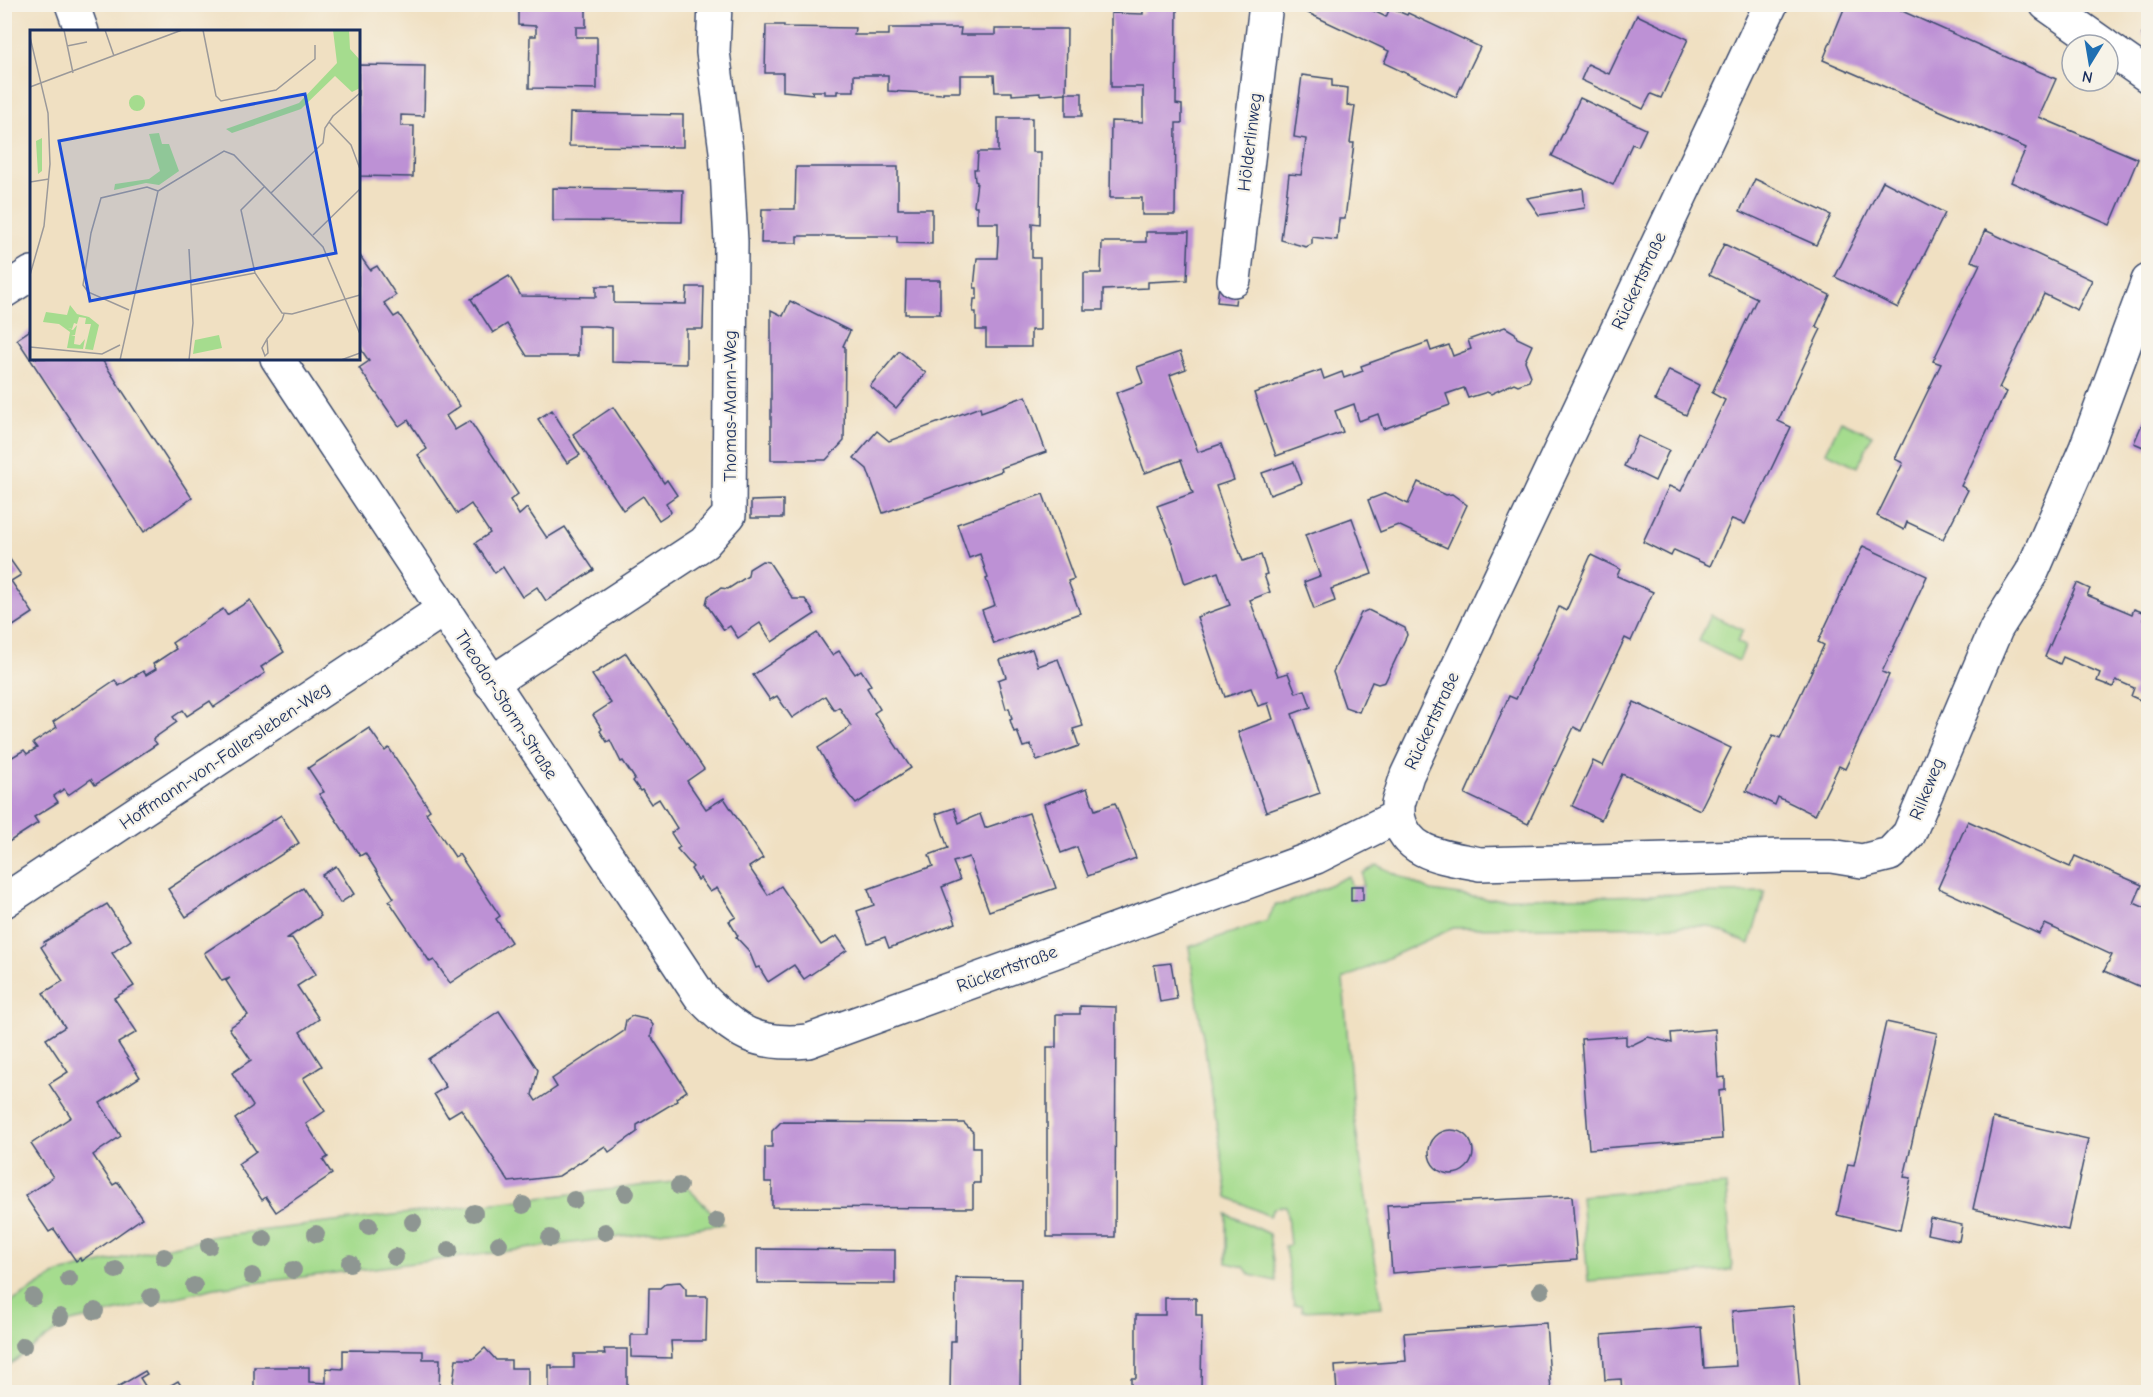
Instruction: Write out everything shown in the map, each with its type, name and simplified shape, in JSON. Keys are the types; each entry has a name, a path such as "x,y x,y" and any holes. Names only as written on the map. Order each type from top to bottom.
{"street":[{"path":"72,4 81,30"},
{"name":"Thomas-Mann-Weg","path":"490,683 704,543 729,515 731,242 726,151 713,52 715,4"},
{"name":"Hölderlinweg","path":"1234,280 1266,4"},
{"name":"Rückertstraße","path":"751,1036 779,1044 808,1041 1316,857 1398,816 1398,804 1407,775 1771,4"},
{"path":"2046,4 2087,33"},
{"path":"2120,56 2148,76"},
{"path":"4,291 30,274"},
{"name":"Rilkeweg","path":"1398,816 1401,831 1412,844 1439,855 1480,864 1784,856 1831,856 1862,861 1890,854 1913,826 1928,783 1996,629 2032,572 2086,448 2148,281"},
{"name":"Theodor-Storm-Straße","path":"278,360 444,609 490,683 700,996 724,1021 751,1036"},
{"name":"Hoffmann-von-Fallersleben-Weg","path":"4,901 444,609"}],"green space":[{"path":"1841,421 1872,435 1858,467 1826,452"},
{"path":"1711,615 1743,630 1737,642 1745,646 1739,661 1699,641"},
{"path":"1377,865 1431,891 1488,899 1765,892 1750,944 1709,926 1453,928 1343,979 1353,1109 1382,1307 1302,1311 1301,1305 1294,1305 1285,1246 1290,1245 1286,1206 1274,1208 1269,1216 1228,1197 1189,947 1267,921 1276,904 1288,903 1349,876 1351,886 1363,886 1363,873"},
{"path":"681,1181 723,1224 215,1288 67,1323 5,1368 5,1306 59,1273 215,1236"},
{"path":"1726,1185 1732,1270 1588,1281 1581,1196"},
{"path":"1227,1214 1269,1234 1276,1281 1250,1275 1244,1267 1227,1263"}],"building":[{"path":"518,4 586,4 586,27 576,27 576,37 597,37 597,89 529,88 530,36 536,36 536,26 518,25"},
{"path":"1143,4 1177,4 1176,104 1182,105 1182,123 1176,123 1175,215 1142,215 1142,198 1110,198 1111,121 1143,122 1143,87 1111,87 1111,13 1143,14"},
{"path":"1311,4 1359,4 1386,17 1390,8 1407,15 1408,13 1480,47 1456,97 1384,63 1389,51 1308,13"},
{"path":"1846,4 1886,4 2056,79 2039,117 2138,159 2110,225 2011,182 2026,148 1823,60"},
{"path":"1637,15 1688,39 1661,98 1651,94 1643,109 1581,80 1588,64 1609,74"},
{"path":"2148,20 2148,38 2142,35"},
{"path":"766,25 855,28 854,35 889,35 889,28 961,28 960,35 995,35 995,29 1067,29 1066,93 1012,95 1012,92 995,92 994,75 960,75 960,92 943,92 943,94 888,91 888,75 854,75 854,91 837,91 837,94 824,94 824,91 812,91 813,94 783,91 783,73 765,73"},
{"path":"360,65 425,66 424,116 401,115 401,126 414,126 413,177 360,176"},
{"path":"1302,75 1332,79 1332,86 1348,88 1347,105 1355,106 1350,143 1354,143 1345,219 1339,219 1337,240 1312,237 1312,244 1306,247 1281,240 1289,174 1301,175 1304,156 1306,139 1294,137"},
{"path":"1066,93 1082,93 1082,116 1066,116"},
{"path":"1580,98 1646,129 1638,146 1632,144 1613,185 1552,156"},
{"path":"570,113 683,115 683,147 569,146"},
{"path":"998,118 1032,118 1032,152 1041,152 1040,224 1032,223 1032,258 1040,258 1040,330 1031,330 1031,347 986,347 986,330 976,330 976,312 973,312 974,299 977,299 977,288 974,288 977,258 997,258 998,241 998,223 977,223 977,206 974,206 977,182 974,169 977,169 978,152 998,152"},
{"path":"796,167 898,167 898,209 932,209 932,244 897,243 897,236 797,236 797,243 761,243 762,209 795,209"},
{"path":"1755,179 1831,215 1816,245 1740,211"},
{"path":"1883,181 1945,213 1898,308 1835,277"},
{"path":"553,188 683,190 682,222 553,221"},
{"path":"1583,188 1585,208 1539,215 1527,198"},
{"path":"1985,230 2092,280 2077,310 2044,294 1999,388 2006,392 1961,486 1968,490 1943,539 1907,522 1904,530 1877,516 1903,463 1895,459 1941,364 1933,361 1980,264 1971,261"},
{"path":"1146,232 1189,232 1187,280 1148,282 1148,288 1103,290 1103,310 1084,310 1084,273 1101,273 1102,242 1146,242"},
{"path":"1724,244 1830,295 1816,326 1821,329 1778,421 1791,427 1745,524 1732,519 1710,566 1674,550 1671,556 1643,542 1669,486 1681,491 1725,400 1712,393 1757,298 1709,275"},
{"path":"360,256 370,270 377,266 396,295 384,303 394,317 399,314 460,406 446,416 455,430 470,421 518,494 510,500 519,515 527,508 547,538 565,527 594,570 546,601 537,587 522,597 503,567 495,573 475,543 490,533 471,504 457,514 418,455 427,449 408,420 399,426 359,368 369,361 360,348"},
{"path":"509,276 521,296 596,297 596,286 614,286 614,303 686,304 687,287 704,287 703,329 686,329 686,364 612,362 612,328 595,326 578,326 578,356 527,356 507,324 493,333 471,299"},
{"path":"906,280 940,280 940,314 905,314"},
{"path":"1219,284 1237,286 1235,304 1217,302"},
{"path":"790,301 850,331 843,346 845,347 844,441 826,460 771,460 771,310 783,316"},
{"path":"1505,327 1515,333 1517,338 1532,345 1525,361 1531,376 1529,381 1518,385 1514,383 1491,394 1487,392 1468,398 1464,388 1446,394 1450,405 1383,429 1378,414 1359,421 1354,404 1335,411 1343,432 1276,456 1254,393 1321,370 1324,379 1342,372 1344,378 1363,371 1361,366 1428,342 1431,351 1449,345 1453,356 1471,349 1468,340"},
{"path":"30,330 30,359 17,339"},
{"path":"899,351 926,373 896,408 870,386"},
{"path":"1180,352 1186,369 1170,375 1198,452 1221,444 1234,480 1216,486 1229,524 1243,561 1261,555 1267,574 1264,575 1270,592 1250,600 1278,676 1288,673 1296,693 1305,690 1311,707 1292,714 1320,793 1266,812 1238,732 1273,719 1268,703 1258,706 1251,688 1225,697 1197,617 1230,605 1218,572 1185,584 1173,545 1157,506 1193,493 1181,460 1145,473 1116,393 1143,383 1137,367"},
{"path":"31,360 102,360 192,498 144,532"},
{"path":"1669,370 1699,385 1686,415 1655,400"},
{"path":"1026,396 1046,452 1001,468 1002,471 883,513 867,469 854,458 877,431 889,441 980,407 981,412"},
{"path":"613,407 664,483 667,480 677,495 666,503 671,512 659,520 643,496 623,510 573,434"},
{"path":"552,410 580,455 567,463 538,419"},
{"path":"2148,410 2148,449 2134,443"},
{"path":"1638,436 1669,450 1655,481 1624,466"},
{"path":"1294,462 1302,483 1270,495 1262,473"},
{"path":"1418,482 1446,495 1452,494 1467,505 1447,548 1398,525 1380,532 1368,500 1386,493 1408,504"},
{"path":"1043,494 1074,579 1068,581 1080,613 994,644 982,610 995,605 986,579 988,578 980,554 969,558 957,524"},
{"path":"783,500 783,518 751,518 751,501"},
{"path":"1352,518 1372,574 1331,589 1335,601 1314,609 1304,582 1320,576 1305,535"},
{"path":"1863,546 1927,576 1882,672 1889,675 1845,769 1839,766 1815,815 1778,797 1775,805 1746,791 1773,735 1780,738 1824,645 1818,642"},
{"path":"4,551 21,575 11,581 33,613 4,632"},
{"path":"1591,555 1620,569 1617,576 1653,592 1631,641 1625,638 1581,731 1574,727 1528,824 1465,794 1509,696 1516,699 1559,607 1566,611"},
{"path":"762,561 769,562 793,599 805,599 815,614 772,642 760,623 738,638 730,626 724,630 706,604 708,596 721,588 728,589 748,576 749,569"},
{"path":"2077,583 2090,589 2087,595 2132,614 2134,609 2145,613 2143,620 2148,623 2147,703 2131,696 2134,688 2116,680 2113,687 2097,681 2100,673 2063,657 2060,664 2045,657"},
{"path":"250,600 284,652 261,667 265,673 214,707 210,701 187,716 183,710 173,717 177,722 153,739 157,744 95,785 91,779 68,795 64,789 54,796 58,802 34,817 38,823 4,845 4,762 24,750 27,754 37,748 33,743 57,727 53,722 115,680 119,686 143,671 146,675 156,669 153,664 176,649 172,643 223,609 227,615"},
{"path":"1368,610 1405,628 1407,635 1385,682 1378,684 1372,682 1359,712 1345,707 1333,672 1361,613"},
{"path":"817,633 832,655 839,651 855,674 861,670 871,685 867,688 880,709 874,713 911,768 856,804 835,778 818,748 851,726 839,707 834,710 825,696 792,718 777,696 770,700 753,675"},
{"path":"1032,649 1038,666 1058,659 1083,726 1073,729 1079,746 1037,761 1031,745 1023,747 1017,731 1014,732 1009,708 1006,709 998,680 1006,677 1000,660"},
{"path":"626,653 704,769 687,781 706,809 724,798 763,858 749,867 768,895 781,886 821,945 837,936 847,950 804,979 794,965 768,982 759,967 756,968 749,951 736,937 738,936 729,921 736,917 717,888 710,892 700,878 698,880 691,869 693,867 677,849 680,847 671,833 677,828 659,799 651,804 633,781 635,779 623,761 621,762 610,740 607,742 600,731 602,729 593,715 611,703 592,675"},
{"path":"1634,702 1731,748 1700,810 1622,774 1601,820 1572,806 1593,761 1603,766"},
{"path":"369,728 385,751 389,748 430,810 426,813 455,857 459,854 500,916 496,919 511,942 450,983 434,960 430,962 389,901 394,898 365,853 360,856 319,794 324,792 308,768"},
{"path":"1087,788 1095,810 1115,803 1136,858 1088,876 1077,847 1061,853 1044,804"},
{"path":"954,808 959,823 980,814 985,828 1029,813 1056,888 989,911 969,857 953,862 960,880 942,887 956,923 889,948 885,937 868,943 857,911 874,905 868,889 933,866 929,855 948,848 936,814"},
{"path":"281,815 299,843 186,917 168,889"},
{"path":"1968,821 2070,867 2075,856 2142,885 2134,903 2148,909 2148,990 2104,971 2112,955 2045,924 2039,934 1938,888"},
{"path":"336,866 354,894 340,903 322,875"},
{"path":"1351,886 1363,886 1363,900 1351,901"},
{"path":"303,888 321,916 286,939 292,938 316,974 297,986 319,1019 300,1032 322,1066 303,1078 325,1111 306,1124 328,1157 323,1160 332,1174 276,1212 266,1197 262,1200 238,1164 256,1151 235,1119 253,1106 232,1073 251,1060 229,1028 248,1015 226,981 230,978 222,981 204,953"},
{"path":"107,904 131,940 112,953 134,986 114,998 137,1032 118,1043 140,1077 100,1103 121,1136 93,1155 113,1185 118,1182 142,1218 81,1261 80,1258 76,1261 54,1229 49,1232 25,1196 53,1177 31,1144 71,1117 49,1084 68,1072 46,1039 65,1027 43,993 63,981 41,947 45,944 44,942"},
{"path":"1171,963 1177,999 1160,1002 1154,965"},
{"path":"1080,1006 1116,1007 1115,1237 1047,1237 1047,1047 1056,1047 1056,1014 1080,1014"},
{"path":"499,1011 538,1070 532,1095 536,1101 557,1087 552,1079 624,1031 626,1020 632,1016 649,1020 653,1025 651,1036 687,1091 676,1098 677,1101 637,1125 637,1132 609,1152 605,1146 559,1176 509,1182 461,1109 448,1117 434,1094 446,1087 428,1059"},
{"path":"1886,1022 1937,1033 1904,1177 1911,1178 1900,1230 1837,1215 1848,1164 1854,1165"},
{"path":"1715,1029 1718,1078 1725,1077 1725,1090 1719,1091 1722,1139 1589,1149 1581,1039 1626,1036 1626,1045 1632,1045 1648,1037 1672,1043 1671,1033"},
{"path":"1993,1118 2088,1139 2068,1230 1973,1209"},
{"path":"781,1122 964,1123 973,1132 973,1147 980,1147 980,1183 973,1183 973,1208 772,1207 772,1182 765,1182 765,1147 772,1147 772,1131"},
{"path":"1451,1130 1466,1137 1473,1152 1466,1167 1451,1174 1436,1167 1429,1152 1436,1137"},
{"path":"1572,1196 1577,1260 1392,1273 1387,1205"},
{"path":"1930,1218 1962,1225 1959,1241 1927,1234"},
{"path":"757,1249 895,1250 895,1284 757,1283"},
{"path":"956,1278 1021,1279 1020,1392 950,1392 951,1341 955,1341"},
{"path":"680,1282 686,1289 686,1296 707,1296 706,1341 671,1341 672,1358 631,1357 631,1335 648,1335 649,1288 660,1288 666,1283"},
{"path":"1165,1298 1196,1298 1196,1315 1202,1315 1201,1392 1131,1392 1131,1378 1136,1378 1136,1315 1165,1315"},
{"path":"1793,1306 1800,1392 1622,1392 1621,1379 1605,1380 1602,1335 1701,1327 1704,1368 1736,1366 1732,1311"},
{"path":"1546,1323 1551,1392 1337,1392 1335,1366 1406,1361 1404,1333"},
{"path":"485,1348 496,1360 511,1360 511,1368 528,1368 528,1392 456,1392 453,1383 456,1359 473,1359"},
{"path":"604,1349 627,1349 627,1392 549,1392 549,1365 552,1365 552,1368 574,1368 574,1354 605,1354"},
{"path":"343,1350 423,1351 423,1359 440,1359 439,1392 254,1392 254,1367 309,1367 309,1382 326,1383 326,1368 343,1369"},
{"path":"145,1371 147,1374 140,1378 149,1392 109,1392"},
{"path":"178,1381 185,1392 159,1392"}]}
